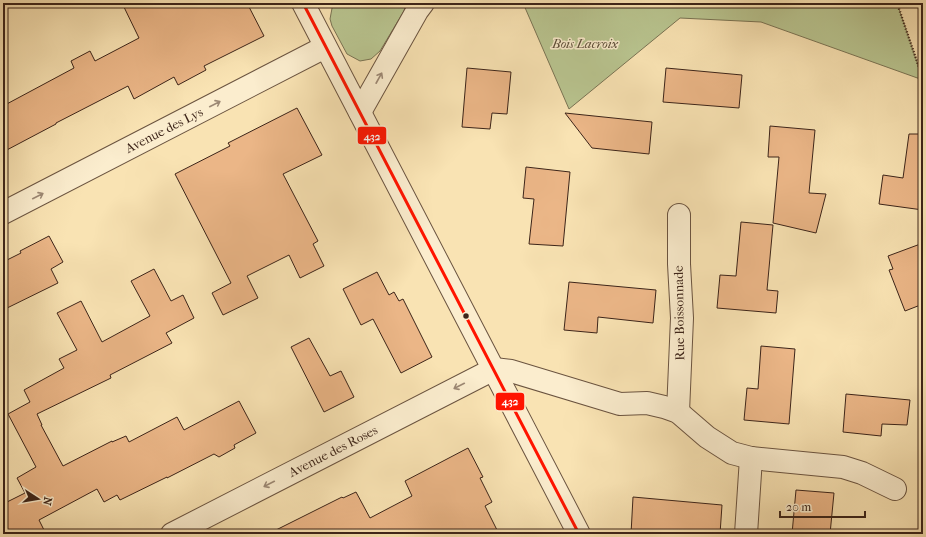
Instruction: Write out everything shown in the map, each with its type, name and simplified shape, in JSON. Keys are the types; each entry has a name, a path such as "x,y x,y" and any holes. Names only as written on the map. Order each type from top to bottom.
{"street":[{"path":"303,3 579,534"},
{"path":"360,112 423,3"},
{"name":"Avenue des Lys","path":"3,213 325,47"},
{"name":"Rue Boissonnade","path":"678,215 682,318 678,412"},
{"path":"494,369 511,371 620,404 647,404 664,407 678,412 707,437 732,453 751,458 843,467 862,473 894,489"},
{"name":"Avenue des Roses","path":"172,534 494,369"},
{"path":"746,534 751,458"}],"path":[{"path":"897,3 923,78"}],"green space":[{"path":"333,3 402,3 405,7 380,51 371,59 360,61 347,54 332,26 330,19"},
{"name":"Bois Lacroix","path":"523,3 897,3 923,80 761,22 680,18 569,109"}],"building":[{"path":"122,3 247,3 264,36 204,66 206,70 178,85 174,77 134,99 128,86 3,152 3,106 74,68 71,61 90,51 95,61 139,38"},
{"path":"467,68 511,72 507,114 492,113 490,129 462,127"},
{"path":"666,68 742,75 739,108 663,102"},
{"path":"297,108 322,155 283,174 318,241 313,244 324,266 300,278 289,255 247,276 258,298 223,315 212,293 231,283 175,174 230,146 228,143"},
{"path":"565,113 652,122 649,154 592,148"},
{"path":"770,126 815,130 809,193 826,194 816,233 773,223 779,157 768,157"},
{"path":"909,134 923,134 923,210 879,204 883,175 903,178"},
{"path":"526,167 570,172 563,246 529,244 534,199 523,198"},
{"path":"741,222 773,225 767,290 778,291 776,313 717,308 720,275 736,276"},
{"path":"49,236 63,262 51,269 58,283 3,310 3,262 21,253 20,251"},
{"path":"923,243 923,304 905,311 889,270 893,269 888,256"},
{"path":"154,269 171,301 183,295 194,318 166,333 172,343 110,375 111,378 37,414 41,425 63,466 112,441 126,436 129,442 177,417 184,430 239,401 256,433 234,445 235,448 219,457 214,454 120,500 117,495 104,502 97,489 39,520 46,534 9,534 3,522 3,504 25,493 17,478 36,467 8,414 30,402 24,390 64,368 59,359 77,350 57,313 81,301 102,342 150,316 131,281"},
{"path":"377,272 389,295 394,292 399,301 403,299 432,357 401,373 373,319 361,325 343,289"},
{"path":"569,282 656,290 653,323 598,317 597,333 564,330"},
{"path":"309,338 330,376 341,371 354,397 324,412 291,347"},
{"path":"761,346 795,349 789,424 744,420 747,388 758,389"},
{"path":"846,394 910,400 907,425 882,424 881,436 843,432"},
{"path":"468,448 483,477 480,478 492,502 485,506 499,534 268,534 342,497 343,498 356,492 370,518 412,496 405,481"},
{"path":"796,490 834,493 830,534 792,534"},
{"path":"633,497 722,505 720,534 631,534"}],"transit line":[{"name":"432","path":"303,3 579,534"}]}
